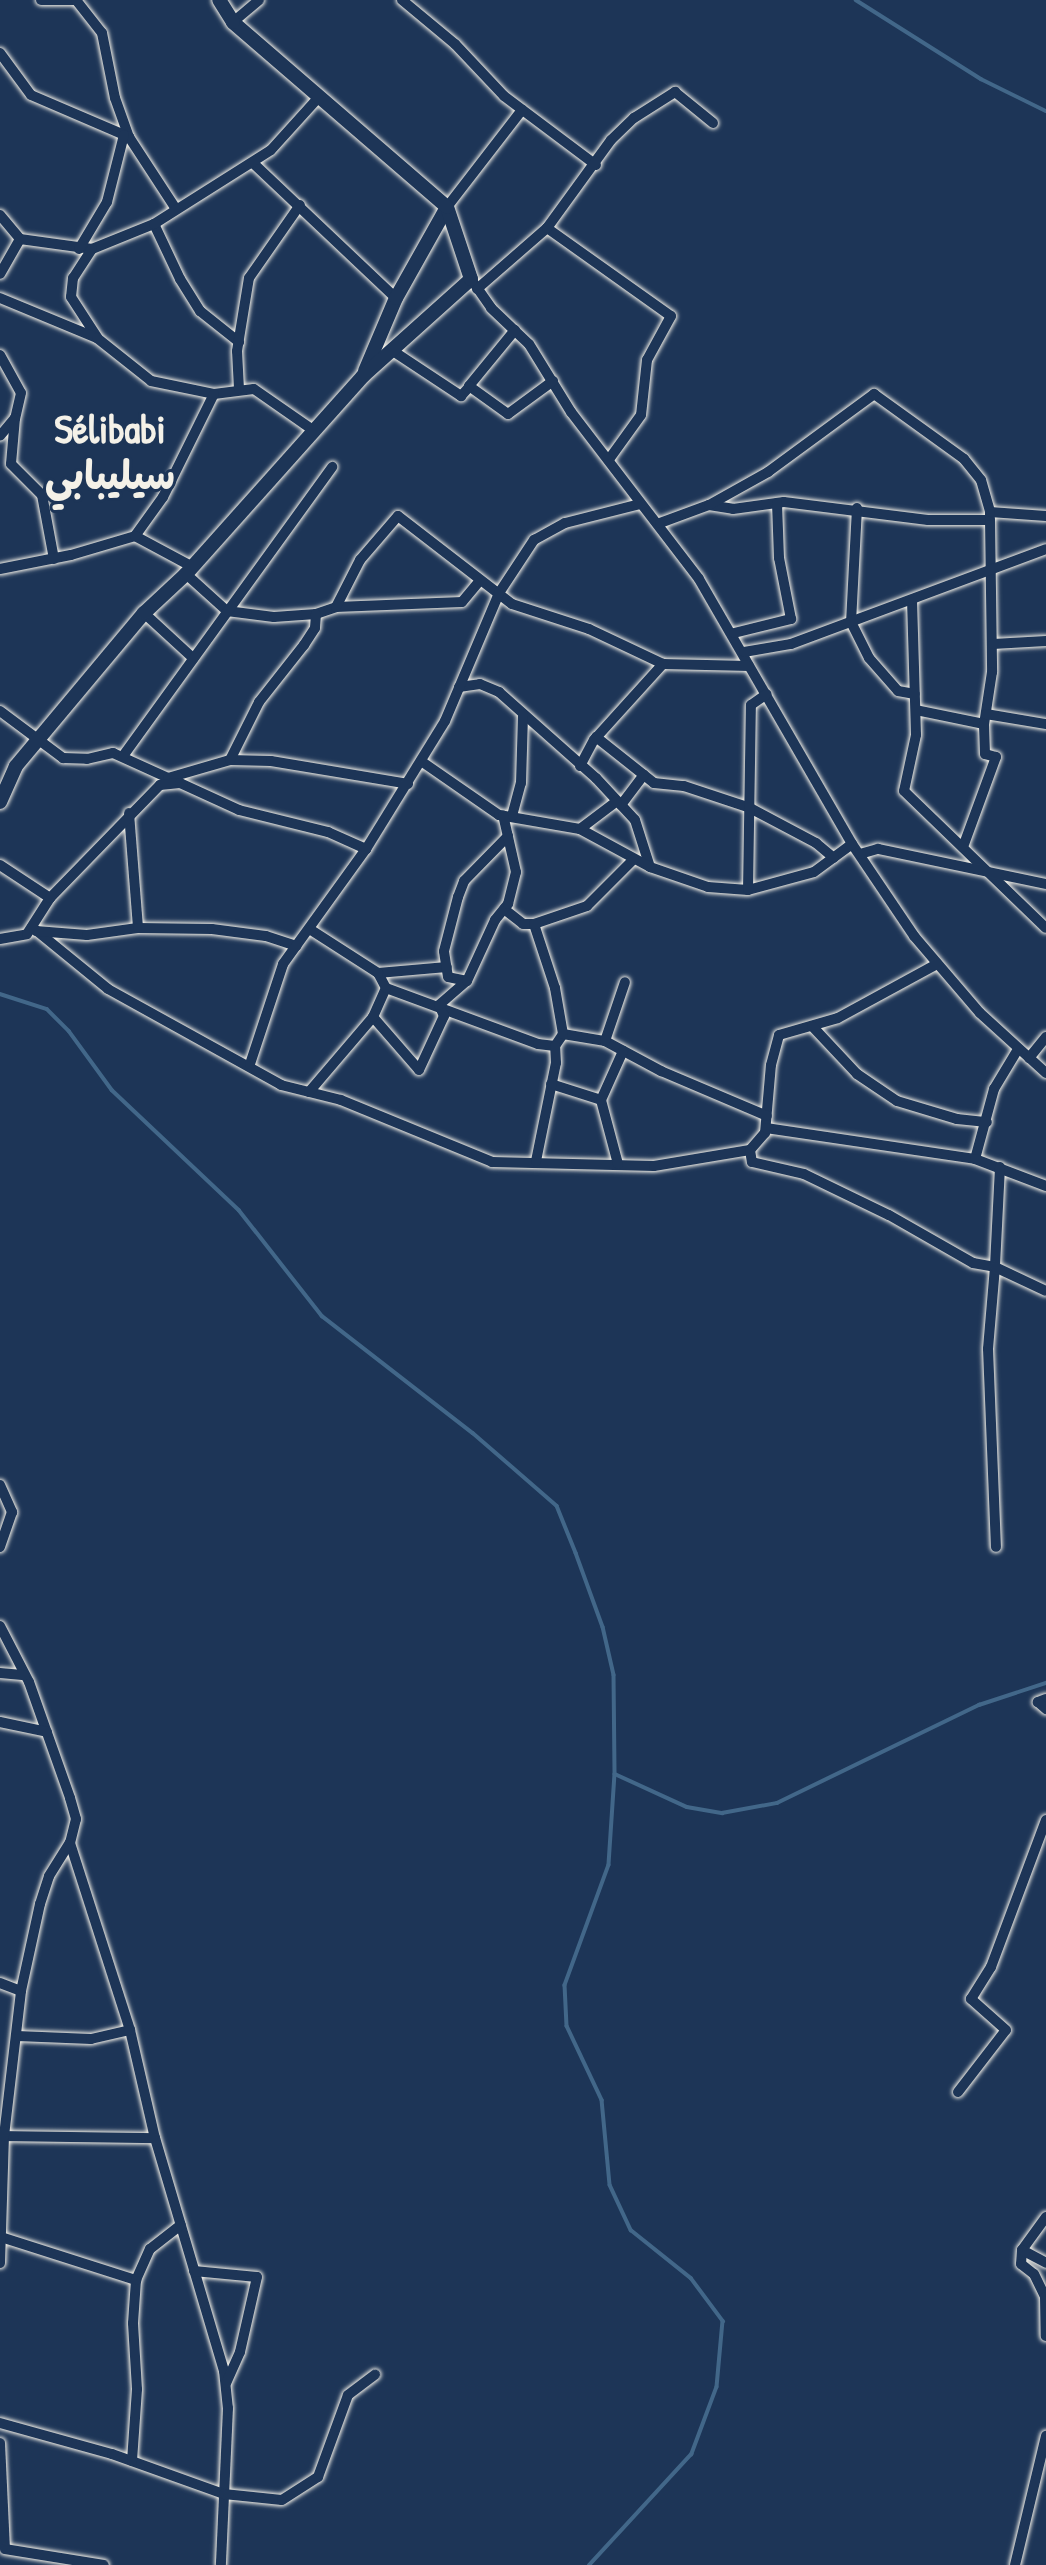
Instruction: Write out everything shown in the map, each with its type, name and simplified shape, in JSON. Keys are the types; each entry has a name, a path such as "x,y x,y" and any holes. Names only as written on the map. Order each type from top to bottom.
{"street":[{"path":"41,0 77,0 102,33 115,98 127,136 176,209"},
{"path":"219,0 233,22 447,207 474,284 515,330 553,381 571,412 610,458 640,504 660,523 734,633 749,666 852,844 937,964 1018,1049 1046,1073"},
{"path":"233,22 259,0"},
{"path":"402,0 456,44 522,110 596,165"},
{"path":"0,53 31,95 127,136"},
{"path":"0,802 6,782 38,738 144,612 188,570 363,376 474,284 547,228 596,165 611,140 634,118 674,92 713,123"},
{"path":"0,215 20,239 92,249 154,224 253,163 318,98"},
{"path":"363,376 396,298 447,207 522,110"},
{"path":"79,249 107,202 127,136"},
{"path":"253,163 396,298"},
{"path":"239,389 239,342 249,278 300,205"},
{"path":"154,224 180,279 200,311 239,342"},
{"path":"547,228 671,316 647,360 642,415 610,458"},
{"path":"0,274 20,239"},
{"path":"92,249 73,278 71,298 97,338"},
{"path":"0,298 97,338 151,381 214,394 254,389 313,430"},
{"path":"393,351 461,396 515,330"},
{"path":"0,355 21,393 15,418 11,464 42,495 54,559"},
{"path":"470,386 508,414 553,381"},
{"path":"0,569 54,559 135,536 163,497 214,394"},
{"path":"660,523 709,505 768,472 874,394 964,459 981,480 990,516 994,570 993,644 985,719 985,754 996,757 963,847"},
{"path":"0,436 15,418"},
{"path":"123,756 332,467"},
{"path":"709,505 733,509 777,503 857,508 929,520 1046,516"},
{"path":"734,633 791,619 779,558 777,503"},
{"path":"250,1064 272,990 296,946 311,930 408,784 460,687 499,593 534,540 565,523 640,504"},
{"path":"857,508 850,622 869,659 898,691 915,694"},
{"path":"336,607 360,560 398,516 479,582 512,604 589,629 663,664 749,666"},
{"path":"135,536 188,570 227,611 274,617 316,614 336,607 462,602 479,582"},
{"path":"744,652 791,644 1046,549"},
{"path":"912,600 915,755 904,791 1046,928"},
{"path":"144,612 193,658"},
{"path":"230,760 259,702 304,645 316,614"},
{"path":"993,644 1046,641"},
{"path":"580,766 596,737 663,664"},
{"path":"460,687 480,684 499,692 580,766 635,820 650,867"},
{"path":"748,890 751,705 767,694"},
{"path":"0,710 62,758 87,760 113,753 151,772 181,779 239,810 328,832 366,849"},
{"path":"916,710 1046,724"},
{"path":"439,1005 467,981 504,909 516,872 508,836 508,816 521,783 523,714"},
{"path":"596,737 654,783 695,789 750,808 816,843 834,858"},
{"path":"0,939 21,937 34,929 50,898 98,851 146,794 160,785 230,760 271,761 408,784"},
{"path":"421,761 508,816 580,829 650,867 708,887 748,890 814,872 852,844"},
{"path":"146,794 151,772"},
{"path":"580,829 619,803 644,775"},
{"path":"129,813 138,928"},
{"path":"467,981 448,976 444,951 464,881 508,836"},
{"path":"860,854 878,849 1046,884"},
{"path":"504,909 523,924 534,924 587,906 634,859"},
{"path":"0,865 50,898"},
{"path":"534,924 555,988 563,1034 555,1046 551,1084 536,1161"},
{"path":"34,929 86,936 138,928 212,929 266,936 296,946"},
{"path":"34,929 108,989 250,1064 281,1085 341,1100 492,1162 654,1166 750,1150 766,1128 771,1065 779,1035 862,1007 937,964"},
{"path":"311,930 378,973 386,988 439,1005 505,1035 555,1046"},
{"path":"378,973 447,967"},
{"path":"605,1041 625,982"},
{"path":"309,1092 373,1017 386,988"},
{"path":"373,1017 419,1070 444,1016 439,1005"},
{"path":"812,1026 857,1074 897,1101 957,1119 988,1122"},
{"path":"563,1034 605,1041 767,1116"},
{"path":"1029,1058 1046,1037"},
{"path":"975,1159 988,1122 994,1088 1018,1049"},
{"path":"618,1164 601,1100 623,1051"},
{"path":"551,1084 601,1100"},
{"path":"766,1128 975,1159 1046,1186"},
{"path":"750,1150 752,1162 804,1174 973,1263 995,1267 1046,1291"},
{"path":"996,1547 988,1349 1000,1167"},
{"path":"0,1485 12,1512 0,1547"},
{"path":"0,1626 25,1675 76,1819 70,1843 49,1877 40,1904 21,1991 4,2136 1,2214 4,2238 0,2263"},
{"path":"0,1673 25,1675"},
{"path":"1046,1699 1038,1702 1046,1709"},
{"path":"0,1722 47,1732"},
{"path":"958,2092 1006,2030 971,1999 991,1967 1046,1820"},
{"path":"70,1843 130,2030 155,2138 226,2383 221,2565"},
{"path":"0,1983 21,1991"},
{"path":"17,2036 91,2039 130,2030"},
{"path":"4,2136 155,2138"},
{"path":"1046,2217 1023,2250 1021,2264 1034,2274 1045,2297 1046,2336"},
{"path":"132,2461 137,2389 132,2323 136,2280 150,2249 181,2225"},
{"path":"4,2238 136,2280"},
{"path":"1023,2250 1046,2263"},
{"path":"194,2271 257,2277 240,2352 226,2383"},
{"path":"0,2423 132,2461 224,2494 282,2500 318,2477 348,2395 375,2375"},
{"path":"1015,2565 1046,2436"},
{"path":"0,2443 5,2549 104,2565"}],"waterway":[{"path":"856,0 981,79 1046,111"},
{"path":"0,994 47,1009 69,1031 112,1090 239,1210 322,1316 473,1433 557,1506 576,1553 603,1627 614,1675 615,1774 609,1865 565,1985 567,2026 602,2100 610,2185 631,2230 691,2278 723,2321 717,2387 692,2454 590,2565"},
{"path":"615,1774 687,1807 722,1813 777,1803 979,1705 1046,1683"}],"district":[{"name":"Sélibabi سيليبابي","path":"110,451"}]}
